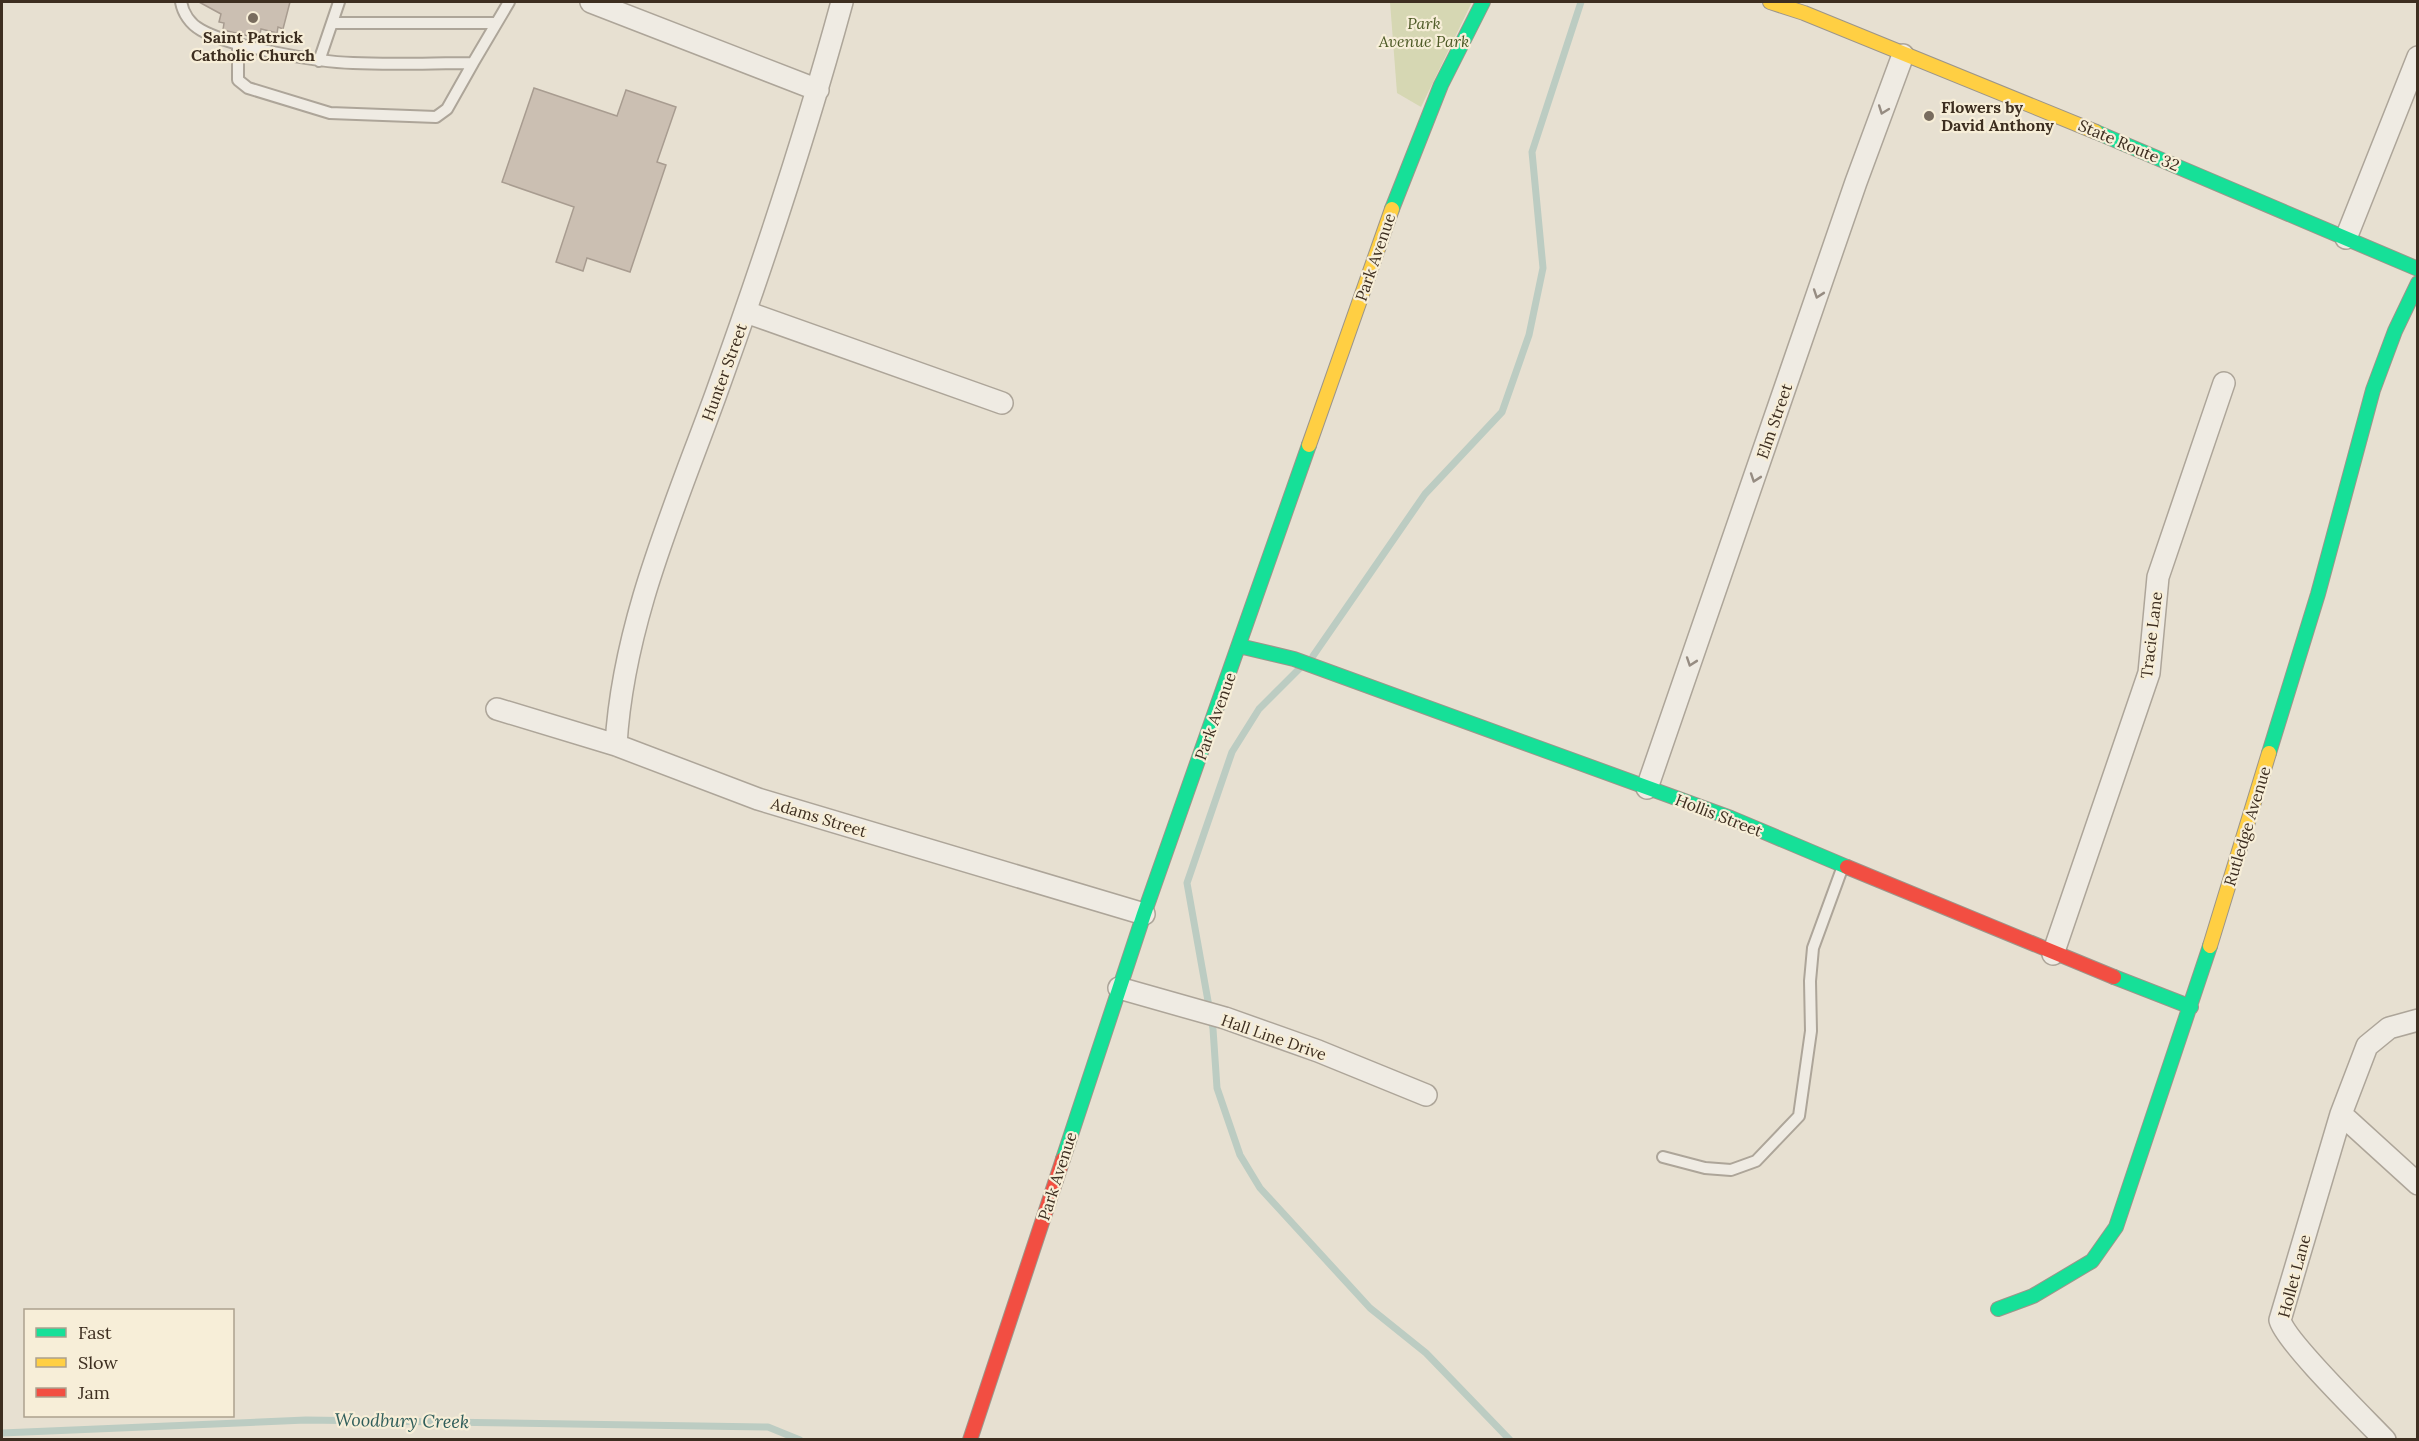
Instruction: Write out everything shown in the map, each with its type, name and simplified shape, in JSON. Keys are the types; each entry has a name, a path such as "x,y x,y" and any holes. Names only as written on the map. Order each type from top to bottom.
{"street":[{"path":"591,2 818,90"},
{"name":"Hunter Street","path":"616,745 618,697 624,667 654,565 746,312 818,90 842,2"},
{"name":"Park Avenue","path":"970,1440 1144,914 1400,187 1441,85 1483,2"},
{"name":"State Route 32","path":"1770,2 1817,14 1903,55 2013,97 2418,269"},
{"name":"Elm Street","path":"1647,788 1852,193 1903,55"},
{"path":"2346,238 2371,170 2413,88 2418,57"},
{"name":"Rutledge Avenue","path":"1998,1309 2033,1296 2092,1261 2116,1227 2191,1007 2318,594 2373,390 2395,331 2418,283"},
{"path":"746,312 1002,403"},
{"name":"Tracie Lane","path":"2054,954 2146,682 2158,578 2224,383"},
{"name":"Hollis Street","path":"1239,646 1294,659 1323,669 1731,818 2054,954 2191,1007"},
{"name":"Adams Street","path":"497,709 616,745 758,799 1144,914"},
{"name":"Hall Line Drive","path":"1119,988 1215,1016 1318,1051 1426,1095"},
{"name":"Hollet Lane","path":"2385,1440 2297,1347 2280,1320 2341,1114 2367,1046 2389,1028 2418,1020"},
{"path":"2341,1114 2418,1184"}],"lane":[{"path":"181,2 183,14 200,30 238,43 319,61 473,63"},
{"path":"319,61 339,2"},
{"path":"238,43 238,80 248,88 330,113 436,117 447,109 494,23 509,2"},
{"path":"333,23 494,23"},
{"path":"1663,1157 1706,1168 1731,1170 1756,1161 1799,1116 1812,1031 1810,981 1813,948 1843,866"}],"green space":[{"name":"Park Avenue Park","path":"1390,2 1472,2 1421,107 1397,93"}],"building":[{"name":"Saint Patrick Catholic Church","path":"199,2 290,2 283,29 278,27 277,33 261,29 260,34 254,32 253,37 223,30 224,23 219,22 221,14"},
{"path":"534,88 617,116 626,90 676,107 657,162 666,165 630,272 587,258 583,271 556,262 574,207 502,182"}],"waterway":[{"path":"1313,656 1425,494 1502,412 1529,335 1543,268 1532,152 1581,2"},
{"path":"1300,668 1259,709 1232,752 1187,883 1213,1029 1217,1088 1240,1155 1260,1188 1370,1308 1426,1353 1510,1440"},
{"name":"Woodbury Creek","path":"2,1433 306,1420 768,1427 800,1440"}],"traffic: fast":[{"path":"1392,209 1441,85 1483,2"},
{"path":"2096,132 2418,269"},
{"path":"2269,753 2318,594 2373,390 2395,331 2418,283"},
{"path":"1063,1159 1144,914 1309,445"},
{"path":"1239,646 1294,659 1731,818 1847,867"},
{"path":"1998,1309 2033,1296 2092,1261 2116,1227 2210,946"},
{"path":"2114,977 2191,1007"}],"traffic: slow":[{"path":"1770,2 1804,13 2096,132"},
{"path":"1309,445 1392,209"},
{"path":"2210,946 2269,753"}],"traffic: jam":[{"path":"1847,867 2114,977"},
{"path":"970,1440 1063,1159"}],"place":[{"name":"Saint Patrick Catholic Church","path":"253,18"},
{"name":"Flowers by David Anthony","path":"1929,116"}]}
